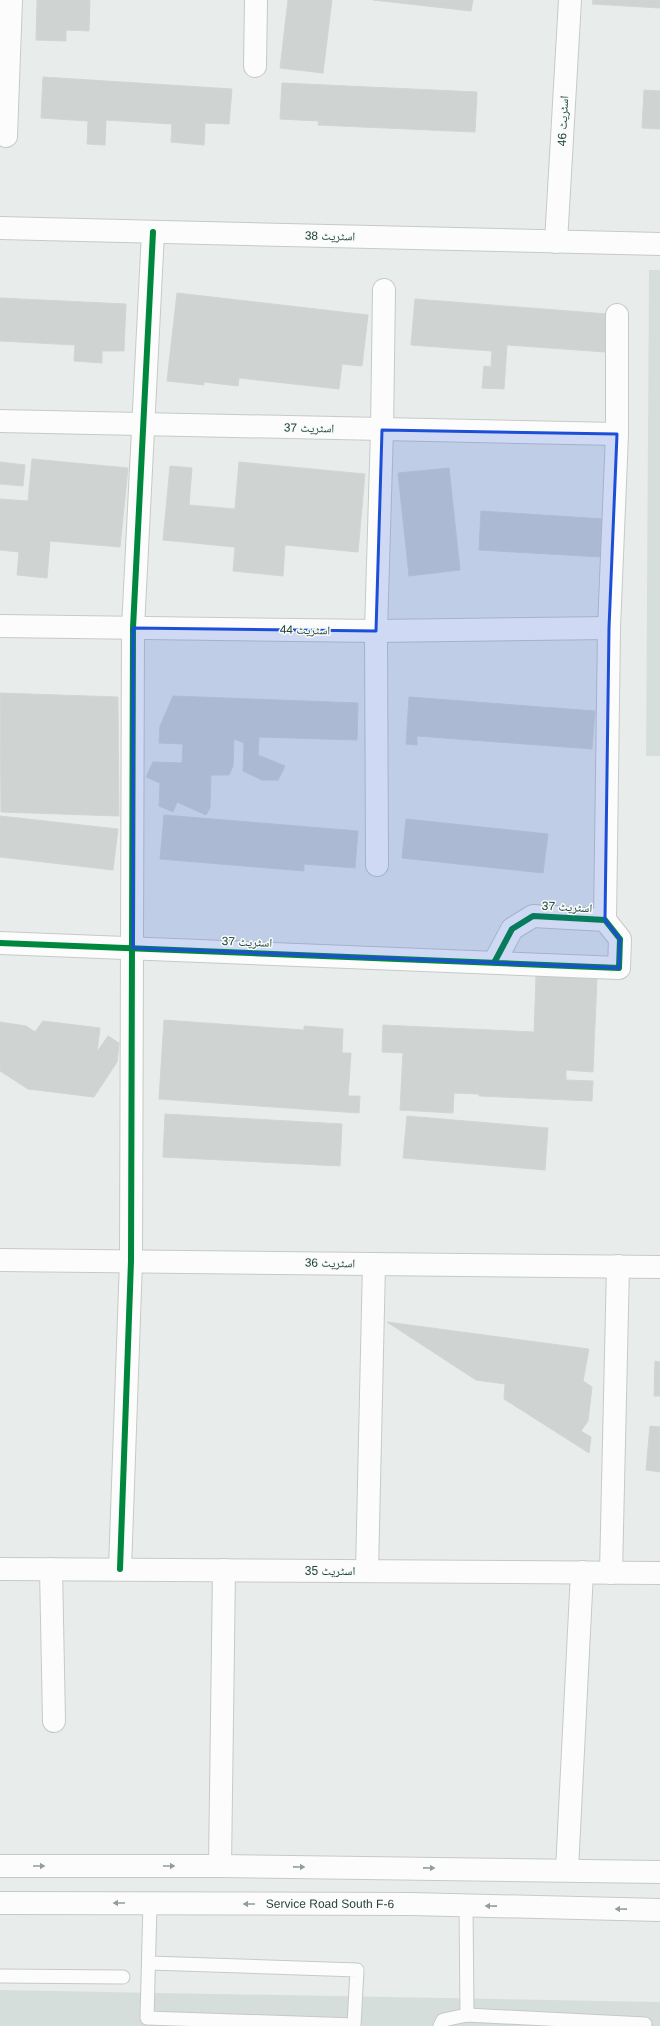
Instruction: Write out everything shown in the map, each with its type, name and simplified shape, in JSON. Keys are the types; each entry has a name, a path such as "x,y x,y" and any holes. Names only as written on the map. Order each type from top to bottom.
{"street":[{"path":"6,136 11,0"},
{"path":"255,66 256,0"},
{"name":"اسٹریٹ 46","path":"556,242 570,0"},
{"name":"اسٹریٹ 38","path":"0,228 660,244"},
{"path":"120,1569 131,1261 133,628 153,232"},
{"path":"377,865 376,631 382,430 384,290"},
{"path":"605,920 609,628 617,434 616,315"},
{"name":"اسٹریٹ 37","path":"0,421 617,434"},
{"name":"اسٹریٹ 44","path":"0,626 376,631 609,628"},
{"name":"اسٹریٹ 37","path":"0,942 133,948 494,963 619,968 620,939 605,920 533,916 512,929 494,963"},
{"name":"اسٹریٹ 36","path":"0,1260 660,1267"},
{"path":"367,1571 374,1264"},
{"path":"611,1573 618,1266"},
{"name":"اسٹریٹ 35","path":"0,1569 660,1573"},
{"path":"51,1569 54,1721"},
{"path":"220,1866 224,1570"},
{"path":"567,1870 582,1572"},
{"path":"0,1866 220,1866 660,1872"},
{"name":"Service Road South F-6","path":"0,1903 466,1905 660,1910"}],"lane":[{"path":"150,1904 150,1963 147,2022 354,2025 357,1970 150,1963"},
{"path":"466,1905 467,2016"},
{"path":"0,1976 123,1977"},
{"path":"440,2026 443,2020 467,2016 645,2024"}],"highlighted area":[{"path":"382,430 617,434 609,628 605,920 620,939 619,968 133,948 133,628 376,631"}],"shaded area":[{"path":"649,270 660,270 660,756 646,756"},
{"path":"0,1990 660,2002 660,2026 0,2026"}],"building":[{"path":"37,0 90,0 89,31 66,30 66,41 36,40"},
{"path":"288,0 332,0 323,73 280,68"},
{"path":"373,0 473,0 471,11"},
{"path":"593,0 660,0 660,8 592,4"},
{"path":"43,77 232,89 229,124 205,123 204,145 171,142 172,124 106,120 105,145 87,144 88,121 41,118"},
{"path":"282,83 477,92 475,132 318,125 319,121 280,119"},
{"path":"644,90 660,91 660,129 642,128"},
{"path":"177,293 368,315 362,366 342,364 339,389 239,378 238,386 204,382 204,385 167,381"},
{"path":"0,298 126,304 124,351 102,351 102,363 74,361 75,345 0,341"},
{"path":"415,299 608,314 605,352 507,345 504,389 482,388 484,366 491,367 492,351 411,345"},
{"path":"32,459 128,468 120,547 50,541 47,578 17,575 19,552 0,550 0,499 28,501"},
{"path":"0,462 25,465 23,486 0,484"},
{"path":"239,462 365,474 358,552 285,545 283,576 233,571 235,547 163,540 170,466 192,468 189,505 235,509"},
{"path":"449,468 460,570 409,576 398,473"},
{"path":"481,511 604,519 602,557 479,550"},
{"path":"0,693 118,697 119,816 1,812"},
{"path":"173,696 358,703 357,740 259,737 258,755 285,766 278,780 262,780 243,771 244,743 234,739 233,766 229,775 211,775 210,808 206,815 177,802 173,812 159,806 160,783 146,777 153,762 182,763 183,744 159,743 160,726"},
{"path":"409,697 595,711 592,749 417,736 417,745 406,744"},
{"path":"164,815 358,831 355,868 304,864 304,871 160,859"},
{"path":"0,816 118,829 113,870 0,857"},
{"path":"406,819 548,834 543,873 402,858"},
{"path":"536,976 597,979 593,1072 566,1070 566,1080 593,1081 592,1101 479,1096 479,1094 454,1093 453,1113 400,1110 403,1053 382,1052 383,1025 534,1032"},
{"path":"164,1020 304,1030 304,1026 343,1029 342,1053 351,1053 348,1096 360,1096 359,1113 159,1099"},
{"path":"43,1021 100,1028 97,1052 108,1036 119,1043 117,1062 94,1097 28,1089 0,1071 0,1022 26,1026 35,1032"},
{"path":"165,1114 342,1124 340,1166 163,1157"},
{"path":"407,1116 548,1128 545,1170 403,1158"},
{"path":"387,1322 589,1349 583,1381 592,1387 588,1421 581,1431 591,1437 589,1453 504,1399 505,1384 476,1380"},
{"path":"655,1361 660,1362 660,1396 654,1396"},
{"path":"650,1426 660,1427 660,1472 646,1470"}],"cycle path":[{"path":"120,1569 131,1261 133,628 153,232"},
{"path":"0,943 619,968 620,939 605,920 533,916 512,929 494,963"}]}
